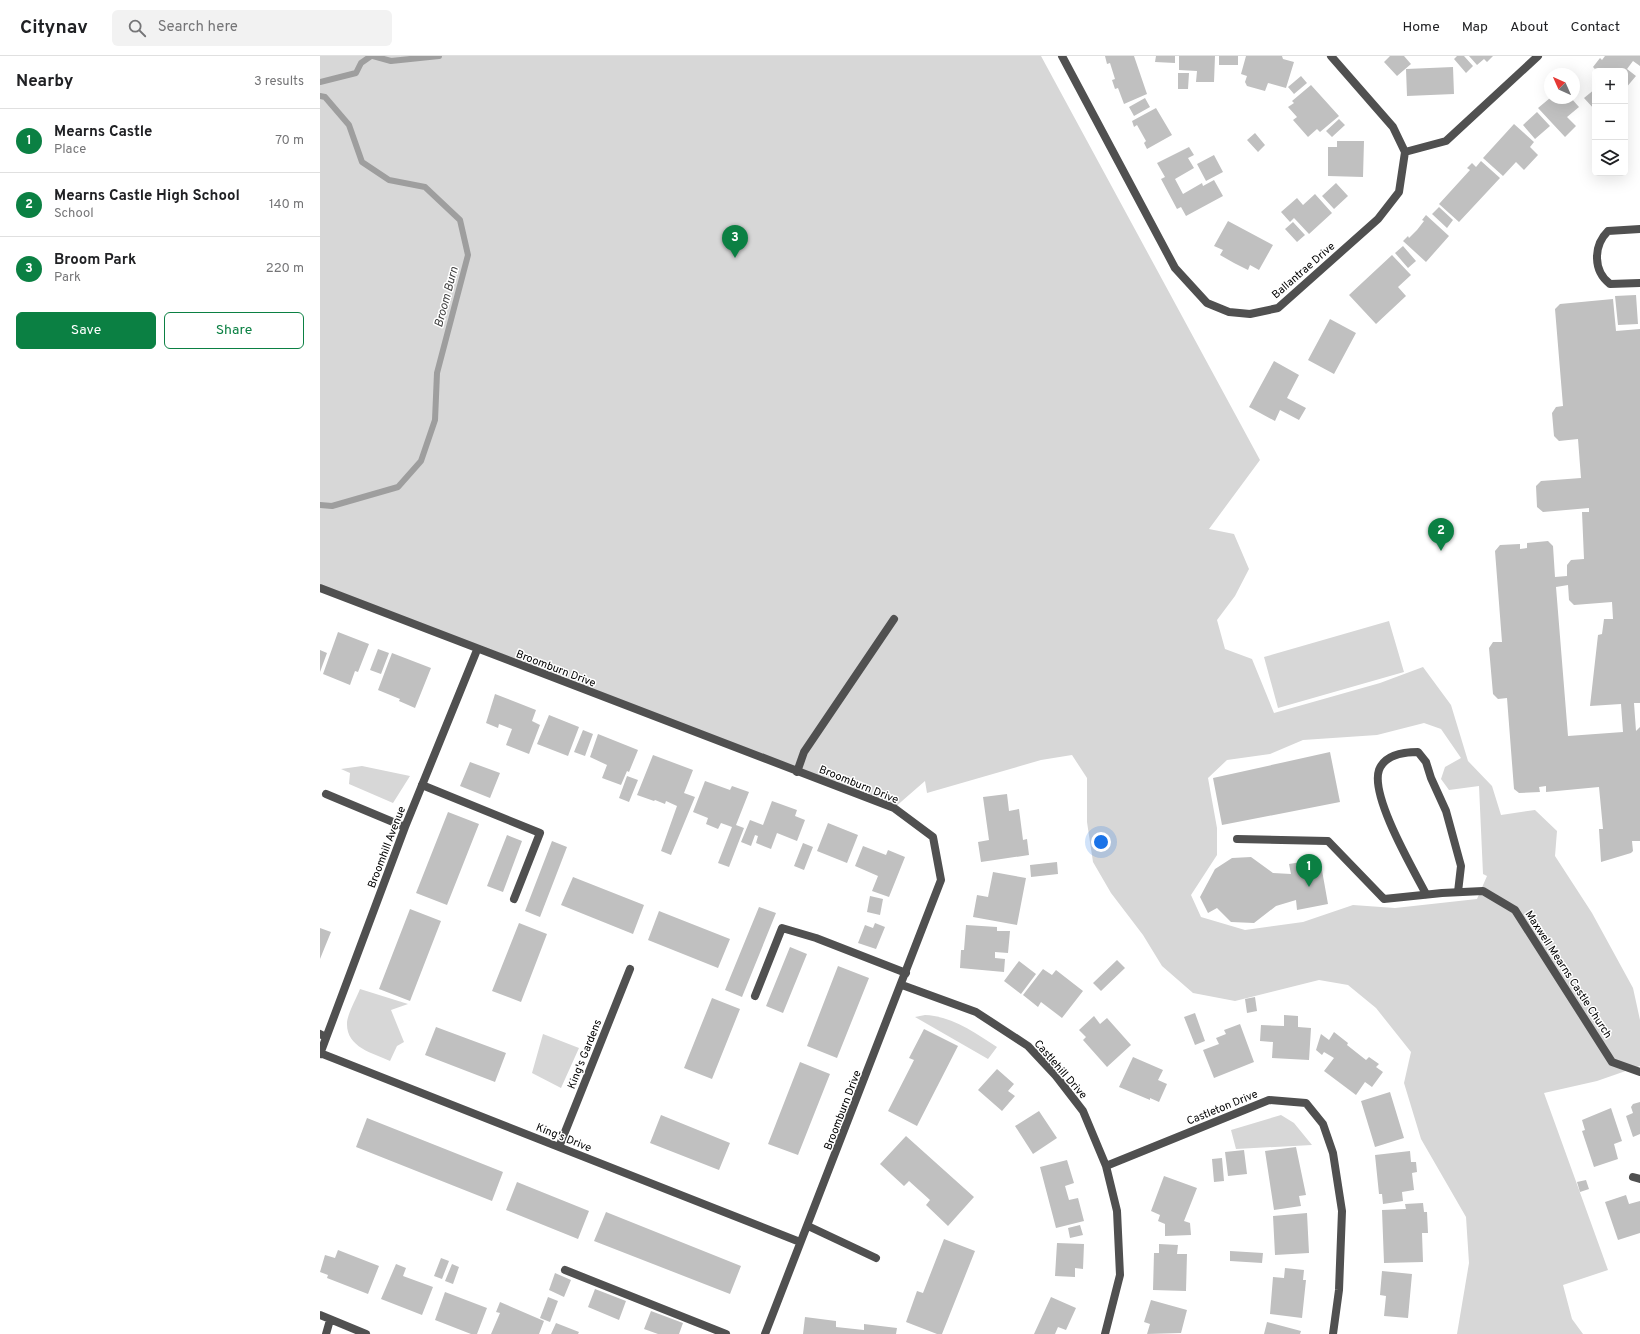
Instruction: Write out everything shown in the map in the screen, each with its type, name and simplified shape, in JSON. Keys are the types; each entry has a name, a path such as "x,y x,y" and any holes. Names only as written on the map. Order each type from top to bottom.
{"street":[{"name":"Ballantrae Drive","path":"1062,56 1175,268 1207,303 1229,312 1250,314 1278,308 1378,220 1399,192 1405,152"},
{"path":"1331,56 1393,127 1405,152 1446,141 1538,56"},
{"path":"1640,229 1608,231 1600,239 1597,260 1601,277 1610,284 1640,283"},
{"name":"Broomburn Drive","path":"320,588 477,650 894,808 933,837 941,880 902,985 765,1334"},
{"path":"797,772 804,752 894,619"},
{"name":"Broomhill Avenue","path":"320,1053 323,1036 405,827 477,650"},
{"path":"1426,894 1405,856 1378,792 1379,769 1390,757 1404,752 1418,752 1426,762 1431,778 1446,811 1461,866 1458,892"},
{"path":"422,785 540,833 514,899"},
{"path":"326,794 405,827"},
{"name":"Maxwell Mearns Castle Church","path":"1237,839 1328,841 1384,899 1426,894 1483,892 1515,910 1612,1062 1640,1072"},
{"path":"754,996 782,928 816,938 906,973"},
{"name":"King's Gardens","path":"559,1147 630,969"},
{"name":"Castlehill Drive","path":"902,985 976,1012 1028,1046 1056,1076 1083,1111 1106,1166 1117,1211 1120,1275 1105,1334"},
{"name":"King's Drive","path":"320,1053 800,1242"},
{"name":"Castleton Drive","path":"1106,1166 1269,1100 1306,1104 1323,1124 1333,1153 1342,1211 1339,1290 1333,1334"},
{"path":"808,1226 876,1258"},
{"path":"565,1270 726,1334"},
{"path":"320,1315 366,1334"},
{"path":"326,1334 330,1320"}],"shaded area":[{"path":"320,56 1041,56 1260,460 1209,529 1234,534 1249,569 1235,596 1217,620 1225,649 1252,659 1274,713 1380,683 1423,667 1451,705 1468,761 1492,786 1501,815 1535,810 1557,831 1555,856 1592,913 1633,988 1640,1020 1640,1066 1597,1081 1544,1093 1608,1270 1563,1285 1572,1319 1583,1334 1457,1334 1469,1263 1466,1217 1421,1139 1404,1083 1411,1052 1376,1008 1348,985 1319,980 1235,1001 1193,993 1162,966 1143,935 1111,893 1093,862 1087,822 1087,778 1072,755 1041,760 927,793 925,781 894,808 320,588","holes":["1424,723 1441,729 1461,758 1445,767 1441,779 1449,790 1479,786 1483,874 1487,876 1477,899 1395,908 1353,905 1303,922 1245,930 1201,917 1191,895 1217,855 1217,828 1208,778 1227,760 1270,754 1303,740 1377,735"]},
{"path":"1389,621 1404,672 1278,708 1264,657"},
{"path":"362,766 410,776 393,803 349,784 350,773 341,769"},
{"path":"360,989 408,1004 391,1010 404,1042 397,1046 390,1061 361,1048 351,1038 348,1031 347,1023 349,1015"},
{"path":"925,1015 945,1018 963,1026 997,1047 988,1059 915,1017"},
{"path":"543,1034 579,1048 561,1088 532,1073"},
{"path":"1281,1115 1294,1123 1312,1145 1236,1149 1231,1130"}],"building":[{"path":"1105,56 1134,56 1147,94 1124,104 1118,88 1115,89 1112,80 1115,79 1110,63 1107,64"},
{"path":"1156,56 1175,56 1175,63 1155,62"},
{"path":"1179,56 1215,56 1214,82 1196,82 1197,71 1179,70"},
{"path":"1219,56 1238,56 1238,65 1219,65"},
{"path":"1246,56 1282,56 1283,59 1294,62 1286,88 1268,83 1265,91 1247,86 1245,82 1247,76 1241,74"},
{"path":"1390,56 1404,56 1411,64 1397,76 1384,62"},
{"path":"1457,56 1464,56 1473,66 1466,73 1454,59"},
{"path":"1469,56 1493,56 1487,62 1484,59 1477,65"},
{"path":"1605,56 1640,56 1640,66 1633,61 1628,68 1593,67 1600,58 1602,60"},
{"path":"1453,67 1454,94 1407,96 1406,69"},
{"path":"1628,70 1636,76 1628,85"},
{"path":"1178,73 1189,73 1188,89 1178,89"},
{"path":"1301,76 1307,83 1294,94 1288,87"},
{"path":"1311,85 1339,116 1320,132 1317,129 1308,137 1293,120 1297,117 1288,107 1294,103 1292,101"},
{"path":"1592,91 1592,107 1584,98"},
{"path":"1145,98 1150,107 1134,116 1129,107"},
{"path":"1544,103 1576,104 1579,107 1567,117 1576,126 1565,137 1538,108"},
{"path":"1156,108 1172,135 1147,149 1144,143 1146,141 1137,125 1134,127 1132,121"},
{"path":"1537,112 1550,126 1535,139 1523,125"},
{"path":"1339,119 1345,125 1332,137 1326,131"},
{"path":"1514,124 1534,142 1530,147 1538,155 1524,170 1516,162 1503,176 1483,158"},
{"path":"1255,133 1265,145 1258,152 1247,140"},
{"path":"1337,141 1364,141 1363,177 1328,176 1328,147 1337,147"},
{"path":"1189,147 1194,155 1188,158 1194,168 1175,179 1183,194 1202,183 1203,186 1214,180 1223,196 1186,216 1181,207 1177,209 1161,179 1165,177 1157,163"},
{"path":"1214,155 1223,172 1206,181 1197,164"},
{"path":"1481,161 1500,178 1459,222 1439,204 1470,170 1467,168 1472,163 1476,167"},
{"path":"1336,183 1348,196 1334,209 1322,196"},
{"path":"1315,194 1332,213 1309,234 1294,218 1290,222 1281,212 1297,198 1303,205"},
{"path":"1439,207 1453,220 1447,228 1432,214"},
{"path":"1426,215 1449,236 1426,262 1403,241 1408,236 1409,238 1417,230 1424,221 1422,220"},
{"path":"1228,221 1273,245 1259,270 1250,265 1248,270 1234,263 1220,255 1223,250 1214,246"},
{"path":"1293,222 1305,235 1297,242 1285,229"},
{"path":"1403,246 1416,261 1408,268 1395,253"},
{"path":"1392,255 1411,275 1398,287 1406,296 1376,324 1349,295"},
{"path":"1636,295 1638,324 1618,325 1615,296"},
{"path":"1613,299 1616,331 1640,329 1640,703 1634,703 1636,731 1640,727 1640,841 1632,841 1633,851 1631,853 1601,862 1599,829 1603,829 1599,787 1546,792 1546,786 1539,787 1540,792 1519,793 1514,789 1507,698 1498,699 1493,694 1489,648 1493,642 1502,642 1495,551 1500,545 1520,544 1520,549 1527,548 1527,543 1548,541 1553,546 1555,577 1567,576 1567,565 1571,560 1584,559 1582,512 1589,512 1589,508 1543,512 1537,507 1536,486 1541,481 1581,478 1578,439 1559,441 1554,436 1552,413 1556,407 1563,406 1555,309 1560,304","holes":["1568,585 1569,600 1574,605 1612,602 1613,619 1604,619 1602,634 1598,635 1590,706 1621,704 1623,732 1568,736 1556,587"]},
{"path":"1330,319 1356,333 1334,374 1308,360"},
{"path":"1274,361 1299,375 1287,398 1306,408 1299,420 1280,410 1275,421 1249,407"},
{"path":"338,632 369,644 358,672 355,671 350,685 323,674"},
{"path":"378,649 389,653 381,674 370,670"},
{"path":"320,650 327,653 320,672"},
{"path":"392,653 431,668 415,708 399,701 400,699 378,690"},
{"path":"495,694 536,710 532,721 540,725 529,754 506,745 512,729 499,724 498,728 486,723"},
{"path":"549,715 579,727 568,756 537,744"},
{"path":"583,730 593,734 585,756 574,752"},
{"path":"598,734 638,750 629,772 627,771 621,785 602,778 607,765 590,757"},
{"path":"1330,752 1340,802 1222,825 1213,778"},
{"path":"653,755 693,770 684,793 695,797 671,855 661,851 677,806 666,801 665,804 637,795"},
{"path":"470,762 500,773 490,798 460,786"},
{"path":"627,776 638,780 629,802 619,798"},
{"path":"705,781 730,790 732,786 749,792 736,825 744,828 729,867 718,863 732,827 721,823 718,829 706,824 708,818 693,812"},
{"path":"1007,794 1009,811 1019,809 1023,840 1027,839 1029,855 981,862 978,842 989,840 983,797"},
{"path":"772,801 797,810 795,816 805,820 797,841 777,833 771,849 756,843 758,836 755,835 751,846 741,842 750,820 763,825"},
{"path":"448,812 479,824 447,905 416,893"},
{"path":"828,823 858,835 847,863 817,851"},
{"path":"507,835 522,841 503,892 487,886"},
{"path":"552,841 567,847 540,917 525,911"},
{"path":"803,843 813,847 804,870 794,866"},
{"path":"863,846 886,855 888,850 905,857 889,897 872,891 878,876 855,866"},
{"path":"1251,857 1273,873 1291,874 1289,864 1320,859 1328,904 1297,910 1296,900 1276,906 1254,923 1231,922 1217,908 1208,913 1200,897 1215,869 1232,858"},
{"path":"1057,862 1058,874 1031,877 1030,865"},
{"path":"993,872 1026,878 1017,925 973,917 977,895 988,897"},
{"path":"573,877 644,905 633,934 561,905"},
{"path":"870,896 883,899 880,915 867,912"},
{"path":"759,907 776,913 742,997 725,990"},
{"path":"410,909 441,921 410,1001 379,989"},
{"path":"659,911 730,939 718,968 648,940"},
{"path":"519,923 547,934 521,1002 492,991"},
{"path":"875,923 885,927 876,949 858,943 865,925 873,928"},
{"path":"966,925 997,927 997,931 1010,931 1008,953 995,952 995,958 1005,959 1004,972 960,968 961,950 964,950"},
{"path":"320,928 331,932 320,959"},
{"path":"790,947 807,954 783,1013 766,1006"},
{"path":"1117,960 1125,968 1101,991 1093,983"},
{"path":"1019,961 1036,974 1021,994 1004,981"},
{"path":"838,966 869,978 837,1058 807,1046"},
{"path":"1043,969 1052,975 1056,970 1083,991 1062,1018 1041,1002 1038,1007 1023,995"},
{"path":"1255,997 1257,1011 1247,1013 1245,999"},
{"path":"712,998 740,1009 712,1079 684,1068"},
{"path":"1195,1013 1205,1041 1195,1045 1184,1017"},
{"path":"1284,1015 1298,1016 1298,1027 1311,1028 1309,1060 1272,1058 1273,1042 1260,1041 1261,1025 1284,1026"},
{"path":"1094,1016 1100,1024 1107,1018 1131,1045 1107,1067 1083,1040 1086,1037 1079,1030"},
{"path":"1240,1024 1254,1062 1214,1078 1203,1050 1219,1044 1216,1038 1226,1034 1224,1030"},
{"path":"436,1027 506,1053 495,1082 425,1055"},
{"path":"924,1029 958,1046 917,1126 888,1111 914,1060 909,1058"},
{"path":"1334,1032 1348,1043 1347,1045 1366,1060 1369,1057 1379,1064 1376,1067 1383,1072 1372,1087 1365,1082 1356,1095 1324,1071 1334,1058 1324,1052 1322,1055 1316,1050 1321,1034 1329,1040"},
{"path":"1133,1057 1163,1070 1158,1080 1167,1084 1159,1102 1150,1098 1150,1100 1119,1087"},
{"path":"800,1062 830,1074 798,1155 768,1144"},
{"path":"997,1069 1014,1084 1008,1091 1015,1096 1002,1111 978,1090"},
{"path":"1390,1092 1404,1138 1375,1147 1361,1101"},
{"path":"1640,1102 1640,1134 1633,1137 1626,1116 1633,1113 1631,1107 1633,1104"},
{"path":"1611,1108 1622,1141 1614,1144 1618,1159 1594,1167 1582,1131 1585,1130 1582,1120"},
{"path":"1039,1111 1057,1138 1033,1154 1015,1126"},
{"path":"661,1115 730,1143 719,1170 650,1143"},
{"path":"367,1118 503,1172 492,1201 356,1147"},
{"path":"906,1136 974,1197 948,1226 926,1205 930,1200 909,1181 904,1186 880,1164"},
{"path":"1296,1147 1306,1195 1299,1196 1301,1206 1274,1210 1265,1151"},
{"path":"1244,1150 1247,1174 1228,1176 1225,1152"},
{"path":"1410,1151 1411,1162 1416,1162 1417,1172 1412,1173 1414,1190 1402,1192 1403,1201 1383,1204 1382,1194 1379,1194 1375,1155"},
{"path":"1222,1158 1224,1181 1214,1182 1212,1159"},
{"path":"1067,1160 1074,1183 1065,1186 1069,1200 1078,1198 1084,1221 1056,1228 1040,1167"},
{"path":"1164,1176 1197,1188 1184,1221 1190,1223 1191,1235 1165,1236 1165,1224 1158,1221 1160,1215 1151,1211"},
{"path":"1586,1180 1589,1189 1580,1192 1577,1182"},
{"path":"517,1182 589,1211 578,1239 506,1210"},
{"path":"1626,1195 1629,1204 1640,1201 1640,1233 1618,1240 1605,1202"},
{"path":"1423,1203 1424,1212 1427,1212 1428,1233 1422,1233 1423,1262 1384,1263 1382,1210 1406,1209 1405,1204"},
{"path":"606,1212 741,1266 730,1294 594,1241"},
{"path":"1307,1213 1309,1253 1275,1255 1273,1216"},
{"path":"1080,1225 1083,1235 1070,1238 1068,1228"},
{"path":"944,1239 975,1251 942,1334 937,1334 906,1322 917,1291 923,1293"},
{"path":"1057,1243 1084,1244 1083,1269 1075,1268 1075,1277 1055,1276"},
{"path":"1159,1244 1178,1245 1177,1254 1187,1254 1186,1291 1153,1290 1154,1253 1159,1253"},
{"path":"338,1250 379,1266 368,1294 327,1278 328,1275 320,1272 325,1255 335,1258"},
{"path":"1230,1251 1263,1253 1262,1263 1230,1261"},
{"path":"441,1258 449,1261 442,1279 434,1276"},
{"path":"396,1264 406,1268 403,1276 433,1287 422,1315 381,1299"},
{"path":"452,1264 459,1267 453,1284 445,1281"},
{"path":"1285,1268 1304,1270 1303,1280 1306,1280 1302,1318 1270,1314 1273,1277 1284,1278"},
{"path":"1382,1271 1412,1274 1408,1318 1384,1316 1386,1296 1380,1295"},
{"path":"555,1273 571,1280 564,1297 549,1290"},
{"path":"595,1289 626,1301 619,1320 588,1307"},
{"path":"445,1292 487,1308 477,1334 471,1334 435,1320"},
{"path":"548,1297 558,1301 550,1322 540,1318"},
{"path":"1051,1297 1076,1308 1066,1330 1058,1327 1055,1334 1034,1334"},
{"path":"1151,1300 1187,1310 1181,1333 1147,1334 1150,1324 1144,1322"},
{"path":"500,1302 544,1321 539,1334 491,1334 500,1313 496,1312"},
{"path":"651,1311 683,1323 679,1334 658,1334 644,1329"},
{"path":"805,1317 836,1321 836,1327 864,1330 864,1324 897,1328 896,1334 803,1334"},
{"path":"1267,1322 1301,1331 1300,1334 1264,1334"},
{"path":"556,1323 579,1332 578,1334 551,1334"}],"waterway":[{"path":"320,82 356,73 361,63 371,56"},
{"path":"373,56 391,61 439,56"},
{"name":"Broom Burn","path":"320,96 325,97 349,125 362,162 389,180 425,187 460,220 468,255 437,373 435,420 421,461 398,487 332,506 320,505"}],"place":[{"name":"Broom Park","path":"735,258"},
{"name":"Mearns Castle High School","path":"1441,551"},
{"name":"Mearns Castle","path":"1309,887"}]}
